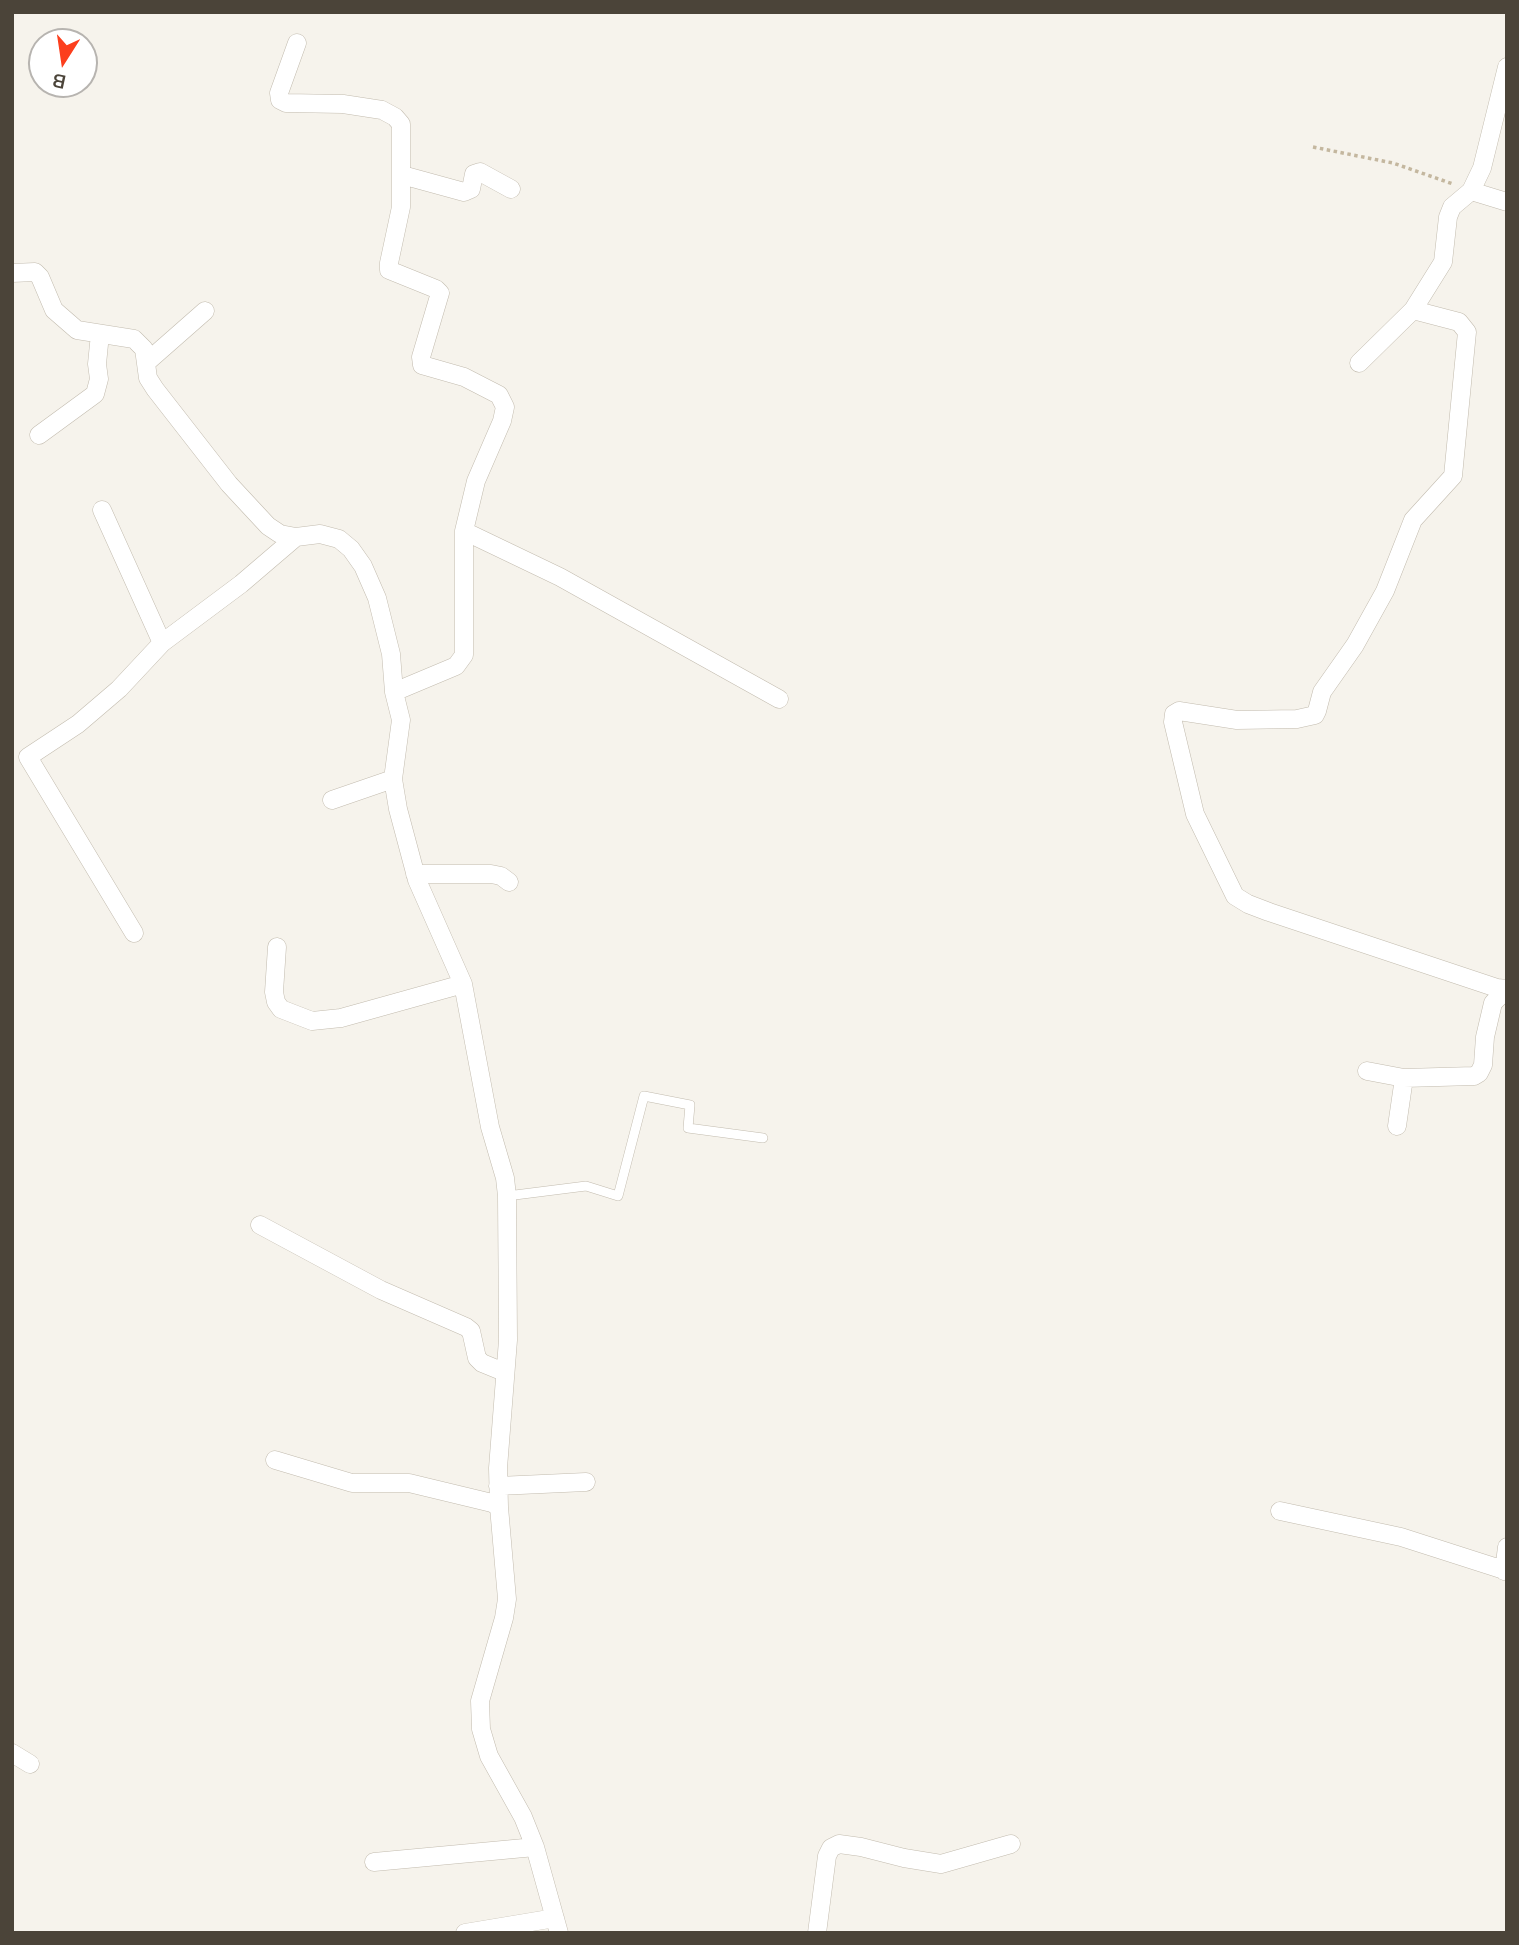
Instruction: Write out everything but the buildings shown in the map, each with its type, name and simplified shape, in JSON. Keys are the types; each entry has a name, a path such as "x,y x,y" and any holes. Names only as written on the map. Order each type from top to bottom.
{"street":[{"path":"297,43 279,93 280,100 286,103 311,102 382,110 401,124 401,207 389,270 440,293 421,357 422,365 473,382 499,395 505,407 502,421 476,481 464,531 464,655 456,666 394,692"},
{"path":"1359,363 1413,310 1443,262 1448,217 1452,207 1471,191 1482,168 1507,67"},
{"path":"402,176 464,192 471,189 474,174 480,172 511,190"},
{"path":"1471,191 1507,202"},
{"path":"12,273 35,272 40,277 54,310 77,330 134,339 144,349 148,378 155,389 229,484 268,526 281,534 296,537 320,534 339,539 351,549 363,566 377,598 401,720 393,779 398,809 415,874 463,984 490,1127 505,1178 508,1326 498,1486 507,1599 480,1701 481,1729 489,1756 523,1817 536,1847 557,1926 465,1933"},
{"path":"1413,310 1459,322 1467,332 1453,476 1413,520 1385,591 1355,645 1322,692 1315,715 1297,719 1237,720 1179,711 1174,714 1173,722 1195,814 1235,896 1269,912 1497,988 1507,989"},
{"path":"147,362 205,311"},
{"path":"39,435 96,394 100,334"},
{"path":"102,510 162,643"},
{"path":"464,531 561,577 779,699"},
{"path":"134,933 28,757 78,724 119,689 162,643 240,584 296,537"},
{"path":"332,800 393,779"},
{"path":"415,874 491,874 501,876 509,883"},
{"path":"277,947 274,992 276,1002 281,1009 312,1021 341,1018 463,984"},
{"path":"1367,1071 1404,1078 1475,1076 1483,1065 1485,1037 1493,1003 1507,989"},
{"path":"1397,1126 1404,1078"},
{"path":"260,1226 381,1290 466,1327 471,1331 477,1358 482,1363 504,1372"},
{"path":"275,1460 352,1483 409,1483 499,1507"},
{"path":"498,1486 586,1482"},
{"path":"1280,1511 1401,1537 1505,1571 1507,1547"},
{"path":"12,1753 30,1764"},
{"path":"817,1933 827,1856 831,1848 839,1844 941,1864 1011,1844"},
{"path":"374,1862 536,1847"}],"lane":[{"path":"507,1196 586,1186 618,1196 644,1096 690,1105 688,1128 763,1138"}],"path":[{"path":"1313,147 1393,163 1471,191"}]}
